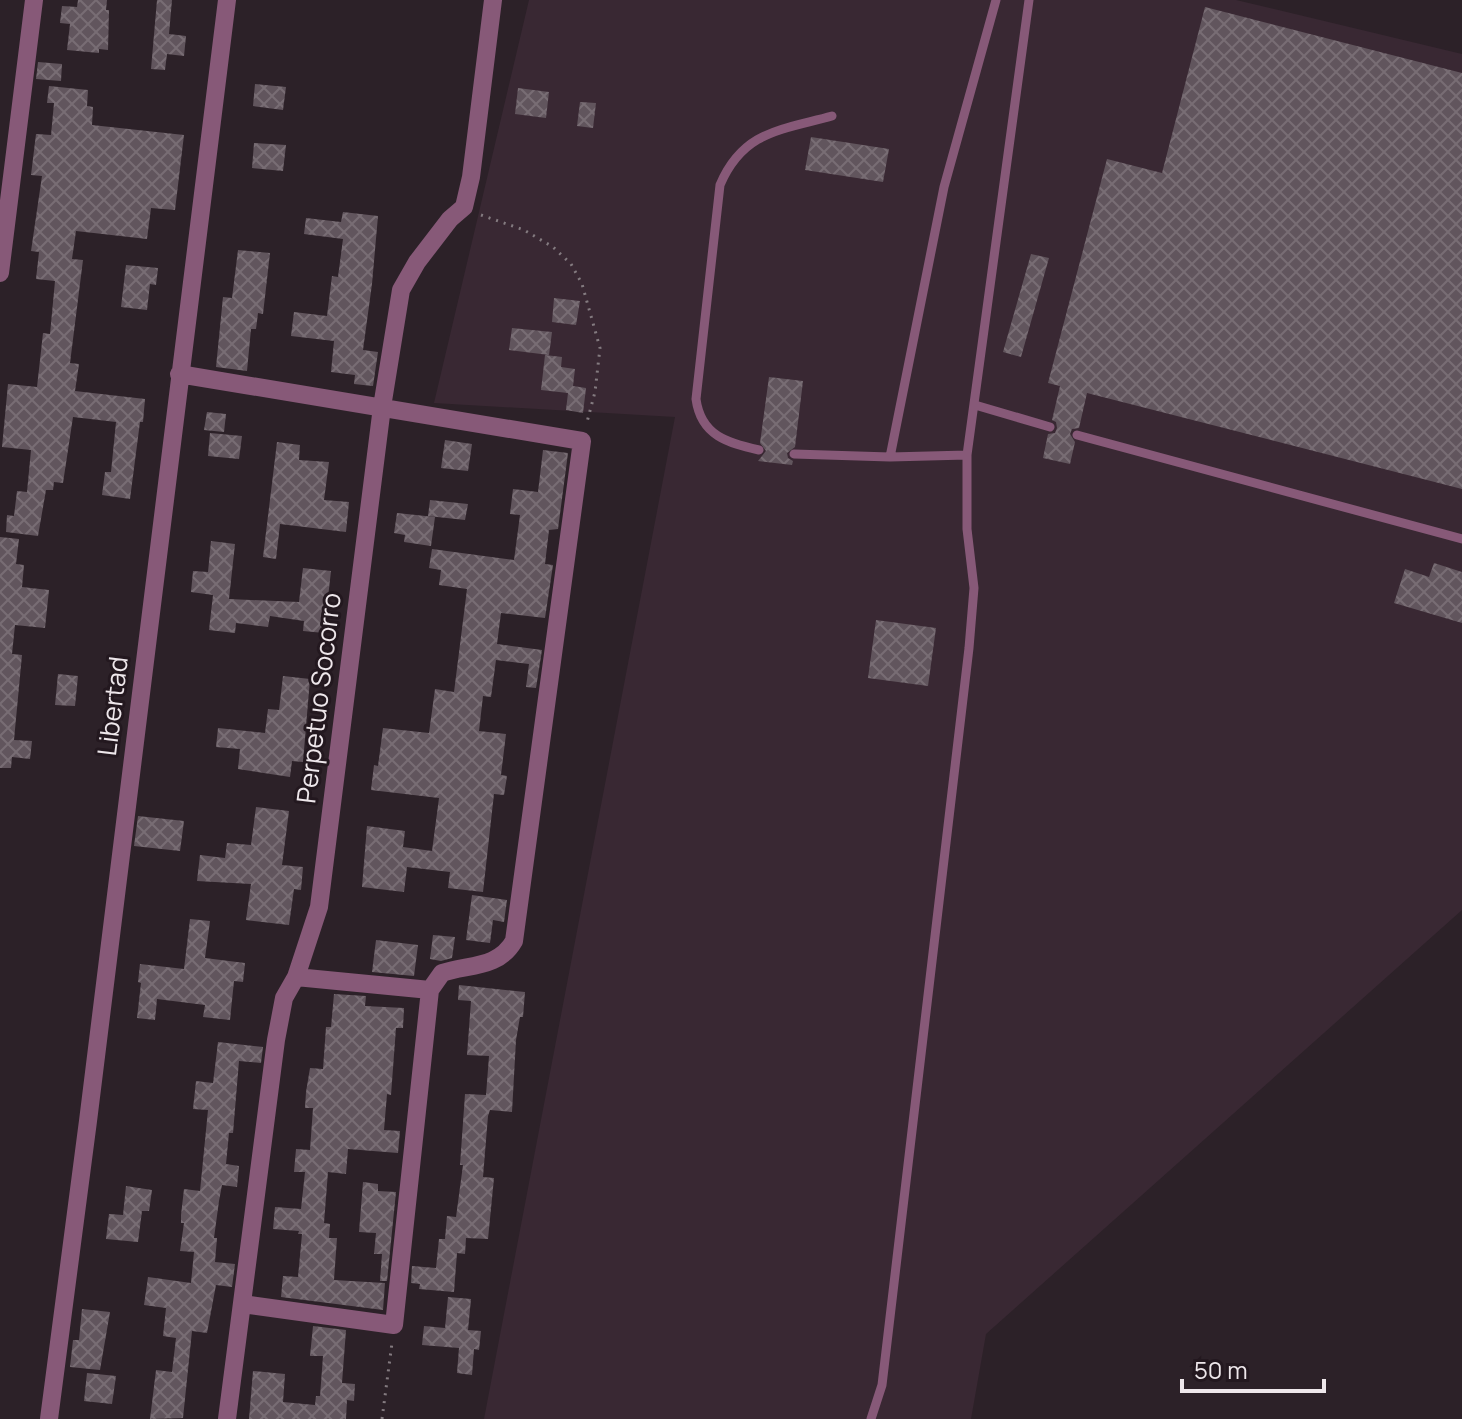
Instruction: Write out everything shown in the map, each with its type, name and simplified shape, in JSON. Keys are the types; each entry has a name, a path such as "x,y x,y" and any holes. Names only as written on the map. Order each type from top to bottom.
{"street":[{"path":"0,273 34,0"},
{"name":"Libertad","path":"49,1419 227,0"},
{"path":"464,207 471,177 493,0"},
{"name":"Perpetuo Socorro","path":"227,1419 276,1040 284,998 296,977 319,907 382,407 401,290 417,262 450,219 464,207"},
{"path":"179,374 582,441 514,941 508,952 497,960 442,973 430,990 394,1325 242,1304"},
{"path":"296,977 430,990"}],"lane":[{"path":"890,457 944,187 996,0"},
{"path":"871,1419 882,1385 969,648 974,588 967,529 967,455 1029,0"},
{"path":"759,450 727,442 714,435 697,410 720,185 729,165 761,135 832,116"},
{"path":"975,405 1050,427"},
{"path":"1077,435 1462,539"},
{"path":"794,454 890,457 967,455"}],"path":[{"path":"464,207 524,230 553,247 571,264 582,284 600,348 595,392 582,441"},
{"path":"382,1419 394,1325"}],"shaded area":[{"path":"529,0 1236,0 1462,54 1462,910 986,1334 971,1419 484,1419 675,417 434,403"}],"building":[{"path":"78,0 107,0 108,50 99,49 99,53 67,50 70,24 60,23 62,6 77,7"},
{"path":"157,0 172,0 169,34 186,36 184,56 167,54 165,70 151,69"},
{"path":"1205,7 1462,73 1462,489 1087,393 1079,428 1072,429 1070,434 1075,442 1070,464 1043,458 1048,434 1055,433 1057,428 1052,420 1060,386 1048,383 1107,159 1162,173"},
{"path":"38,62 62,64 61,81 36,79"},
{"path":"255,84 286,87 283,110 253,106"},
{"path":"49,86 88,90 87,106 93,107 92,125 184,135 175,210 151,208 147,239 76,231 72,259 83,260 70,363 79,364 75,391 145,399 130,499 102,495 105,472 111,472 116,422 73,417 63,483 54,482 53,490 46,490 38,536 6,532 7,515 14,516 17,491 27,492 31,450 2,447 8,384 37,387 43,333 50,334 55,281 36,279 39,252 31,251 42,176 31,175 36,134 51,135 54,103 47,103"},
{"path":"518,88 549,92 546,118 515,114"},
{"path":"580,102 596,103 593,128 577,126"},
{"path":"811,137 889,149 883,182 805,170"},
{"path":"254,143 286,145 283,171 252,168"},
{"path":"343,212 378,216 363,350 378,352 373,386 354,384 355,375 331,372 334,341 291,336 294,312 327,316 332,276 338,277 343,239 304,234 306,218 341,222"},
{"path":"238,250 270,253 263,314 258,313 256,329 251,329 247,371 216,367 223,297 232,298"},
{"path":"1031,254 1049,258 1021,357 1003,352"},
{"path":"126,265 158,268 156,285 150,284 147,310 121,307"},
{"path":"554,298 580,301 576,325 552,322"},
{"path":"512,328 552,332 549,355 509,350"},
{"path":"545,355 562,357 561,367 575,369 573,386 586,388 583,413 566,410 568,393 541,390"},
{"path":"769,377 803,381 795,447 787,453 793,461 792,465 758,461 766,451 760,443"},
{"path":"207,412 226,414 224,432 204,430"},
{"path":"210,433 242,436 239,459 208,456"},
{"path":"445,440 472,444 468,471 441,468"},
{"path":"277,442 300,445 299,460 329,462 324,500 349,502 346,532 280,524 276,559 263,557"},
{"path":"543,450 568,453 558,529 549,530 545,564 553,565 545,618 501,613 497,644 542,650 536,688 526,687 529,664 496,660 491,697 483,696 479,731 506,734 501,775 507,776 504,795 494,794 483,892 448,888 450,872 407,867 404,892 362,887 367,826 405,831 403,847 432,851 439,798 371,790 383,728 429,733 435,689 454,692 467,589 439,585 441,570 429,568 432,549 514,560 520,515 510,514 513,489 538,492"},
{"path":"430,500 468,504 465,520 428,516"},
{"path":"397,513 435,517 431,546 404,542 405,535 394,533"},
{"path":"0,537 19,539 16,564 24,565 22,587 49,590 45,628 15,625 12,654 22,655 14,740 32,741 30,759 12,757 11,768 0,768"},
{"path":"211,541 235,544 229,599 299,602 303,568 331,571 324,633 303,631 304,621 270,616 268,627 236,623 235,633 209,630 213,595 191,592 193,571 208,572"},
{"path":"1434,563 1462,572 1462,623 1394,603 1405,569 1429,577"},
{"path":"876,620 936,628 928,686 868,678"},
{"path":"58,674 78,676 75,706 55,705"},
{"path":"283,676 310,679 303,762 292,761 290,777 238,769 240,749 216,747 218,728 265,733 268,709 279,710"},
{"path":"256,807 289,811 282,865 303,867 301,890 294,889 289,925 246,920 251,884 197,881 200,855 225,858 227,843 251,845"},
{"path":"138,816 184,821 180,851 134,846"},
{"path":"472,895 507,900 504,922 493,920 490,943 466,940"},
{"path":"190,919 210,921 205,958 245,963 243,982 234,981 230,1020 203,1017 205,1005 157,999 155,1020 137,1018 140,964 184,969"},
{"path":"433,935 455,937 452,958 441,961 430,959"},
{"path":"376,940 418,945 414,976 372,972"},
{"path":"459,985 525,992 523,1017 520,1017 516,1040 512,1112 490,1110 488,1116 483,1177 494,1178 488,1239 466,1238 465,1254 457,1253 454,1292 419,1289 420,1284 411,1283 412,1266 436,1268 439,1239 445,1239 447,1216 456,1217 463,1165 460,1165 465,1094 486,1095 489,1056 467,1055 471,1001 458,1000"},
{"path":"334,994 366,996 365,1006 404,1008 403,1028 396,1028 391,1095 387,1094 384,1130 400,1131 398,1153 348,1149 346,1174 328,1172 324,1223 330,1224 329,1238 337,1238 334,1280 385,1283 383,1310 281,1297 283,1276 298,1277 302,1234 298,1234 299,1231 273,1229 275,1207 301,1209 305,1172 294,1172 296,1149 310,1150 313,1108 305,1108 306,1092 310,1068 323,1069 326,1027 331,1027"},
{"path":"218,1042 263,1047 261,1063 239,1061 233,1133 229,1133 226,1164 239,1166 237,1187 222,1185 214,1238 217,1238 215,1262 235,1264 232,1287 216,1285 207,1333 192,1331 183,1418 150,1419 156,1370 172,1372 176,1338 163,1336 166,1308 144,1305 148,1277 191,1283 194,1252 180,1251 184,1223 181,1223 181,1215 184,1189 200,1191 208,1110 193,1109 196,1081 213,1083"},
{"path":"363,1182 378,1184 378,1191 396,1192 387,1281 380,1281 382,1254 374,1254 376,1233 359,1232"},
{"path":"126,1186 152,1190 149,1211 142,1211 138,1242 106,1239 109,1214 123,1215"},
{"path":"448,1297 471,1299 468,1330 481,1331 479,1350 474,1349 472,1375 457,1373 459,1348 422,1345 424,1326 445,1328"},
{"path":"82,1309 110,1312 100,1370 70,1367 73,1340 79,1340"},
{"path":"313,1326 346,1330 342,1383 355,1384 354,1401 347,1400 346,1419 249,1419 253,1371 285,1374 283,1402 315,1405 316,1396 320,1396 323,1356 310,1356"},
{"path":"87,1373 116,1376 112,1404 84,1401"}]}
